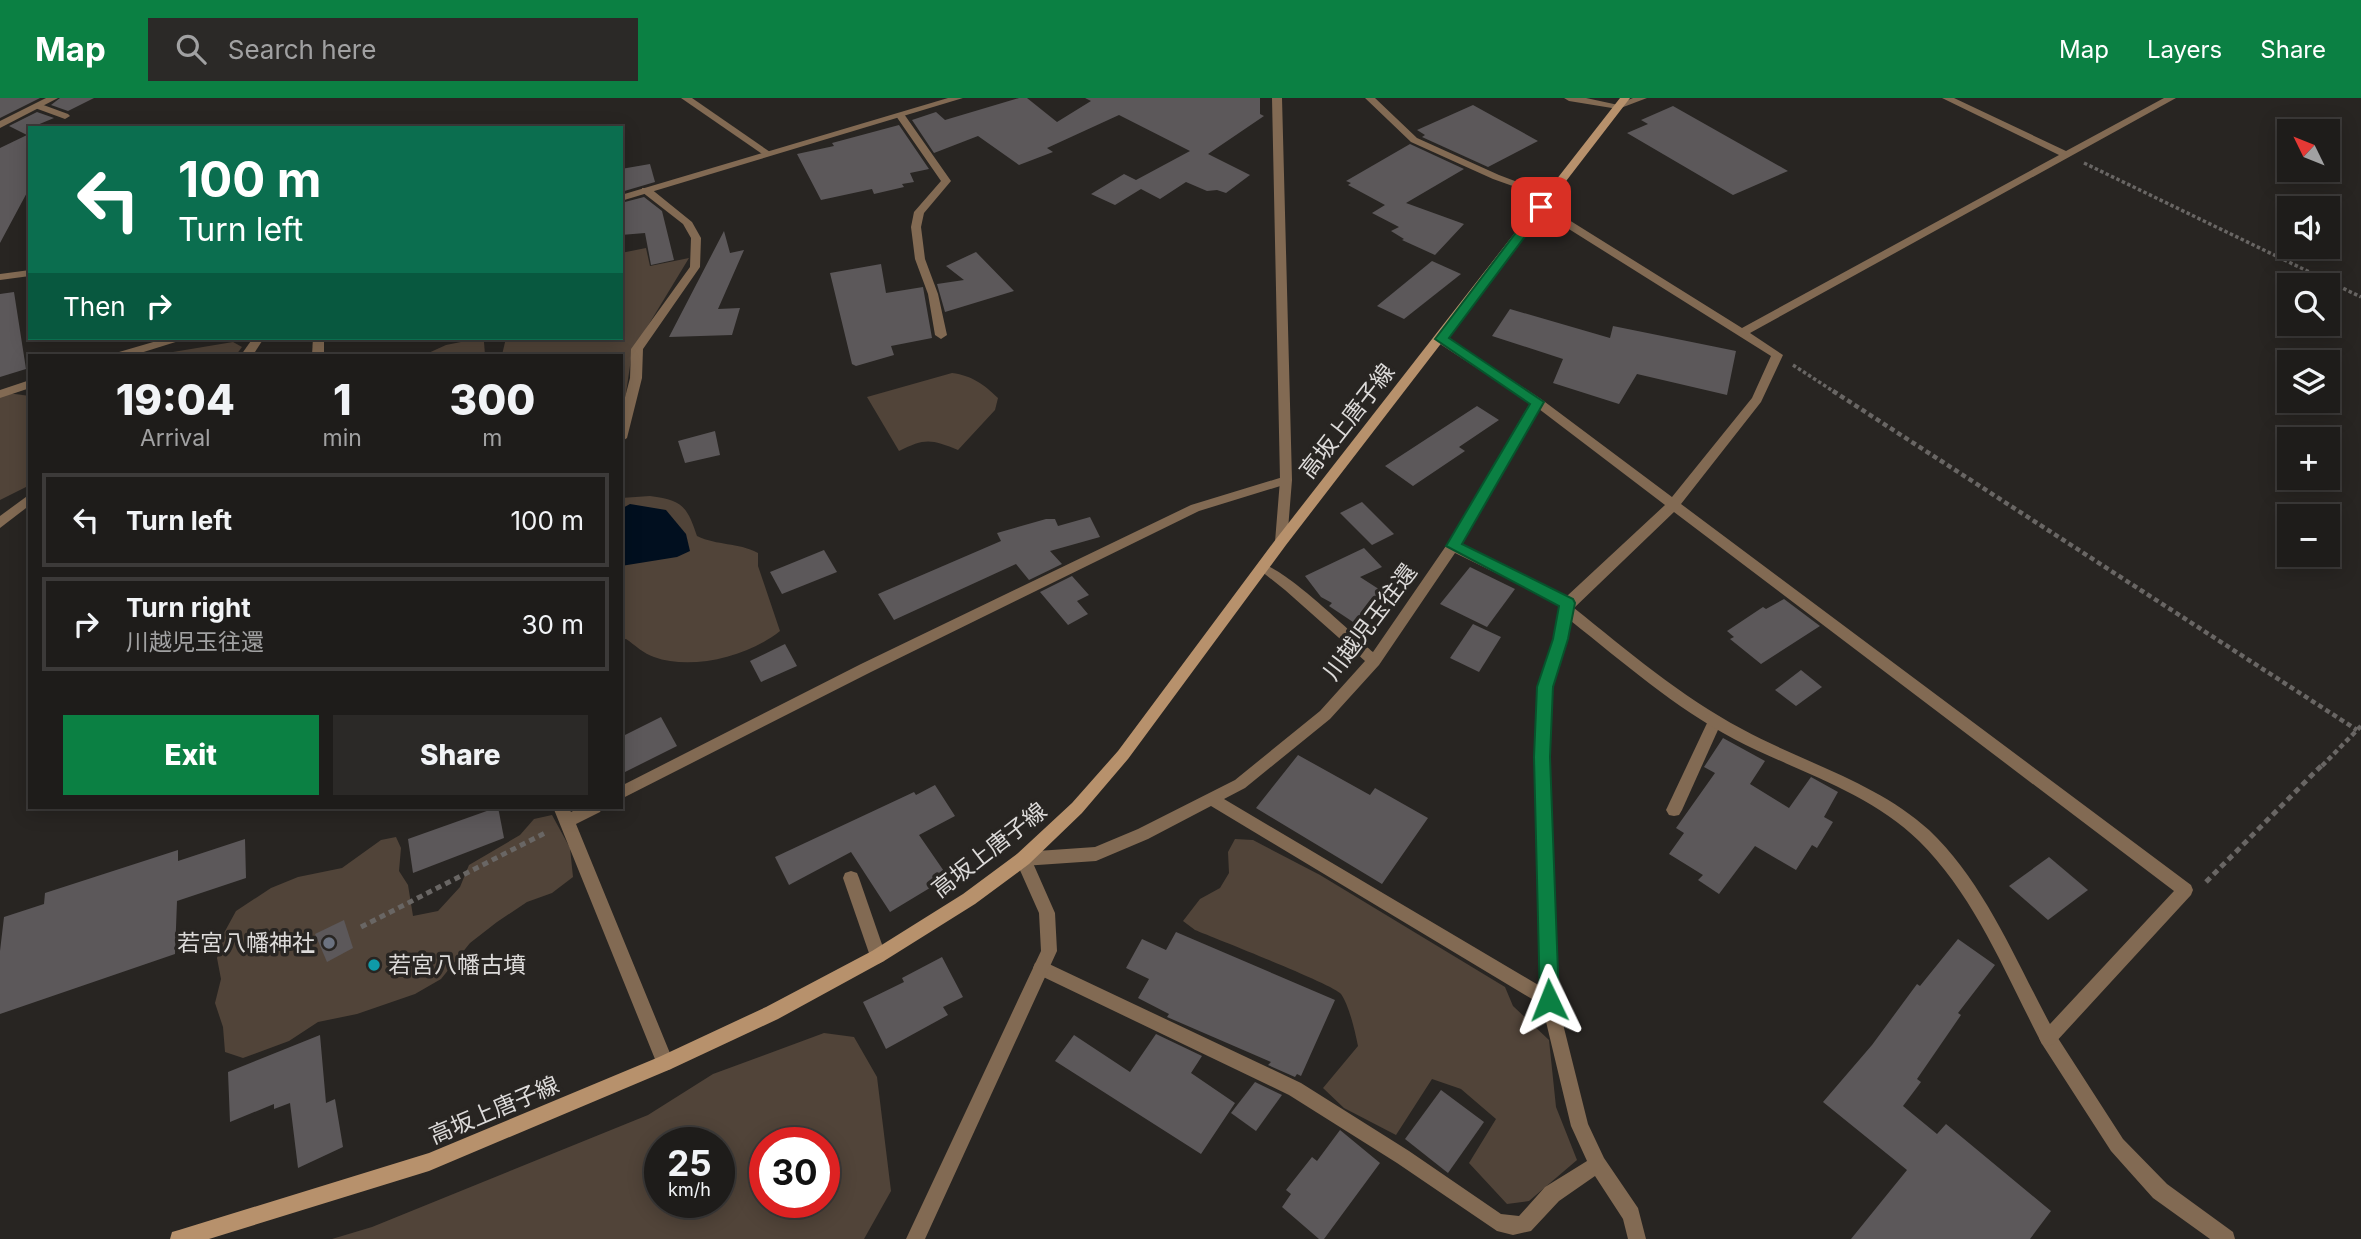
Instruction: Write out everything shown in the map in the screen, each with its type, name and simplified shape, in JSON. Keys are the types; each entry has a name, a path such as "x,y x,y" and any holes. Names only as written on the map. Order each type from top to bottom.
{"main road":[{"name":"高坂上唐子線","path":"179,1239 429,1162 666,1063 772,1013 878,956 968,899 1023,859 1077,808 1123,755 1281,542 1441,339 1621,102"}],"street":[{"path":"0,125 53,98"},
{"path":"686,98 768,154"},
{"path":"623,197 958,98"},
{"path":"1277,98 1286,480 1281,542"},
{"path":"1370,98 1414,140 1466,161 1545,201 1777,355 1757,398 1673,505 1567,606 1545,687 1542,757 1549,1000 1580,1126 1598,1164 1631,1215 1637,1239"},
{"path":"1569,98 1621,102 1642,98"},
{"path":"1947,98 2064,154"},
{"path":"1744,332 2166,99"},
{"path":"38,106 65,116"},
{"path":"901,116 946,181 919,212 916,227 920,259 933,294 941,335"},
{"path":"623,430 636,378 637,349 695,267 696,238 687,222 646,190"},
{"path":"0,277 28,273"},
{"path":"1441,339 1537,402 2185,890 2048,1038"},
{"path":"125,354 171,340"},
{"path":"0,394 28,385"},
{"name":"川越児玉往還","path":"1023,859 1096,854 1143,834 1240,784 1294,743 1325,715 1374,662 1453,546 1537,402"},
{"path":"623,792 866,668 1195,508 1286,480"},
{"path":"0,523 28,500"},
{"path":"1453,546 1567,606 1637,666 1715,722 1868,795 1924,836 1963,883 2048,1038 2117,1145 2160,1191 2226,1239"},
{"path":"1263,567 1290,586 1374,662"},
{"path":"1674,810 1715,722"},
{"path":"1211,799 1549,1000"},
{"path":"586,809 564,814 666,1063"},
{"path":"915,1239 1049,951 1050,924 1023,859"},
{"path":"851,878 878,956"},
{"path":"1041,968 1295,1089 1403,1157 1497,1223 1513,1226 1524,1224 1552,1194 1598,1164"}],"path":[{"path":"2064,154 2361,297"},
{"path":"1777,355 2359,728 2202,886 2185,890"},
{"path":"360,927 564,814"}],"shaded area":[{"path":"646,248 650,266 689,258 632,352 625,400 623,354 502,354 506,340 623,340 623,253"},
{"path":"471,340 484,342 485,354 426,354 446,345"},
{"path":"233,342 242,347 237,354 161,354"},
{"path":"952,373 972,379 993,393 998,398 995,410 958,450 941,444 922,442 899,451 867,397"},
{"path":"0,392 28,396 28,486 0,500"},
{"path":"650,496 669,500 686,511 697,536 758,553 758,566 780,631 753,648 702,662 669,661 654,657 623,640 623,498"},
{"path":"552,815 570,848 573,877 552,893 527,902 497,922 470,943 441,979 415,994 357,1014 318,1022 289,1041 243,1058 225,1052 223,1027 215,1003 221,979 217,958 224,933 236,911 271,888 298,877 342,868 381,840 396,837 401,848 399,871 408,885 413,916 438,911 460,887 469,865 520,835 534,819"},
{"path":"1235,839 1253,840 1320,875 1505,987 1513,1006 1549,1040 1556,1107 1577,1160 1529,1201 1507,1204 1469,1163 1496,1119 1461,1089 1432,1079 1396,1135 1344,1108 1323,1088 1358,1046 1349,1011 1341,994 1297,972 1195,930 1183,921 1200,899 1220,888 1229,873 1228,852"},
{"path":"824,1033 854,1037 877,1077 891,1191 864,1239 332,1239 372,1227 648,1115 713,1074"}],"water":[{"path":"630,504 666,510 686,534 690,551 677,557 623,566 623,508"}],"building":[{"path":"0,98 40,98 0,118"},
{"path":"60,98 94,98 68,111 51,105"},
{"path":"1027,98 1057,122 1091,101 1085,98 1260,98 1260,114 1264,116 1208,154 1250,175 1226,193 1207,191 1186,182 1160,199 1141,189 1115,205 1091,194 1124,174 1136,180 1190,151 1119,115 1047,148 1053,152 1019,165 978,136 934,153 912,120 936,112 945,120"},
{"path":"1473,105 1538,141 1488,167 1422,137 1425,135 1417,130"},
{"path":"1673,106 1788,171 1733,195 1627,133 1648,124 1641,120"},
{"path":"37,112 54,118 28,126 28,191 0,243 0,148 27,135 9,126"},
{"path":"899,125 929,169 910,173 914,182 902,184 904,187 874,194 872,189 821,200 797,154 834,146 832,143"},
{"path":"1410,144 1464,169 1406,203 1464,224 1435,255 1402,240 1404,239 1391,231 1399,227 1372,213 1385,205 1348,185 1351,183 1346,181"},
{"path":"650,164 655,182 623,191 623,169"},
{"path":"644,197 662,211 674,260 651,265 645,233 623,235 623,202"},
{"path":"724,231 730,253 744,250 718,309 740,308 732,335 669,337"},
{"path":"976,252 1014,291 945,312 937,284 964,280 946,266"},
{"path":"1432,261 1461,274 1404,319 1377,306"},
{"path":"881,264 886,293 923,287 932,338 891,346 894,355 856,366 852,364 830,273"},
{"path":"14,292 26,369 0,377 0,294"},
{"path":"1510,309 1610,338 1613,326 1736,351 1727,395 1637,374 1619,404 1553,383 1563,359 1492,336"},
{"path":"1477,406 1499,420 1459,447 1465,451 1413,486 1385,466"},
{"path":"715,431 720,455 685,463 678,441"},
{"path":"1362,502 1394,534 1372,545 1340,513"},
{"path":"1090,517 1100,537 1050,551 1062,564 1029,580 1016,564 894,620 878,594 1001,541 997,533 1046,519 1055,519 1058,526"},
{"path":"1364,548 1382,567 1360,577 1388,595 1356,624 1329,606 1332,603 1321,597 1305,576"},
{"path":"824,550 837,572 782,594 770,572"},
{"path":"1470,567 1515,589 1487,627 1440,604"},
{"path":"1072,576 1089,595 1077,601 1088,614 1068,625 1040,592"},
{"path":"1784,599 1820,626 1761,664 1730,639 1734,637 1727,631 1763,607 1766,609"},
{"path":"1473,624 1501,637 1479,672 1450,658"},
{"path":"785,644 797,666 761,682 750,661"},
{"path":"1801,670 1822,687 1796,706 1775,690"},
{"path":"661,717 677,746 623,773 623,736"},
{"path":"1723,738 1765,761 1750,784 1789,808 1811,777 1838,792 1824,817 1833,822 1817,848 1812,845 1796,870 1755,846 1719,894 1698,880 1703,875 1669,854 1684,833 1676,828 1715,773 1704,767"},
{"path":"1298,755 1370,795 1375,788 1428,818 1382,884 1256,808"},
{"path":"935,785 955,816 919,835 948,877 890,912 851,852 789,885 775,857 914,792 916,795"},
{"path":"492,809 498,809 504,838 413,873 408,839"},
{"path":"245,839 246,878 177,901 175,954 0,1014 0,951 4,917 44,904 45,893 178,850 178,861"},
{"path":"2049,857 2088,890 2048,920 2009,886"},
{"path":"344,920 353,948 327,962 315,934"},
{"path":"1176,932 1335,1000 1301,1076 1297,1074 1295,1077 1268,1065 1271,1062 1167,1017 1169,1014 1138,998 1149,979 1126,968 1142,939 1166,950"},
{"path":"1958,939 1995,965 1958,1013 1961,1015 1917,1079 1921,1082 1903,1106 1937,1134 1946,1124 2051,1211 2030,1239 1851,1239 1907,1170 1823,1102 1872,1045 1917,984 1920,986"},
{"path":"942,957 963,997 943,1007 948,1015 886,1049 863,1002 904,982 902,978"},
{"path":"1156,1034 1202,1056 1191,1073 1235,1103 1201,1154 1055,1061 1074,1035 1130,1072"},
{"path":"320,1035 326,1103 335,1099 343,1147 298,1168 290,1103 274,1109 274,1104 230,1122 228,1072"},
{"path":"1255,1082 1282,1095 1256,1131 1231,1113"},
{"path":"1441,1090 1484,1122 1448,1173 1405,1139"},
{"path":"1340,1130 1380,1163 1324,1239 1319,1239 1282,1207 1291,1194 1286,1190 1312,1157 1317,1161"}],"place":[{"name":"若宮八幡神社","path":"329,943"},
{"name":"若宮八幡古墳","path":"374,965"}],"route":[{"path":"1541,207 1441,339 1537,402 1453,546 1568,603 1545,687 1542,757 1549,1000"}]}
